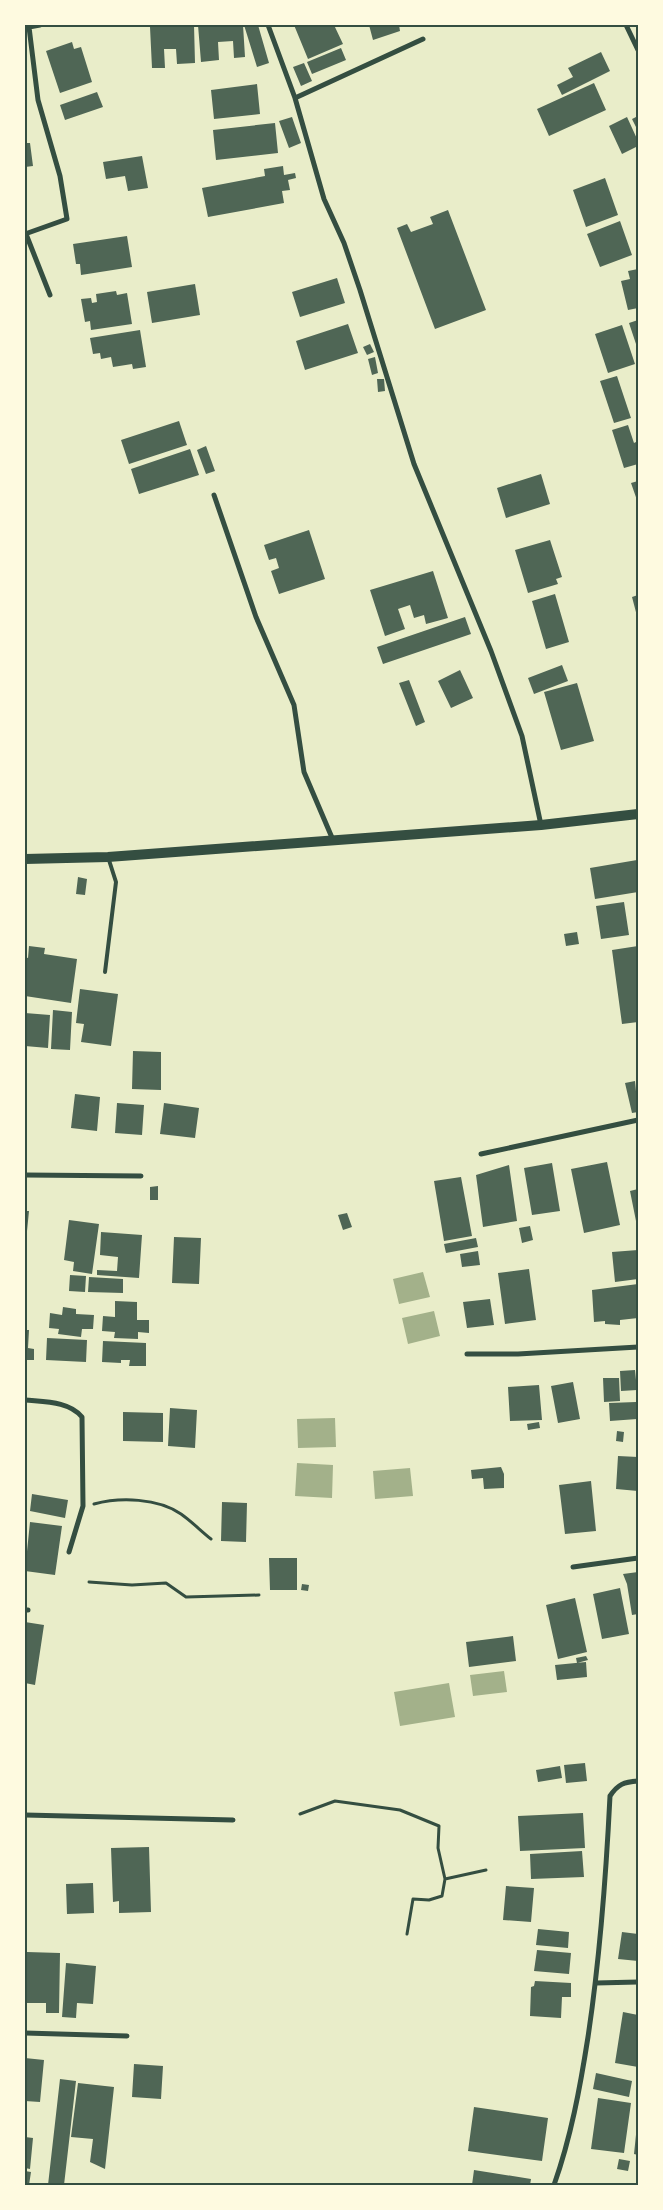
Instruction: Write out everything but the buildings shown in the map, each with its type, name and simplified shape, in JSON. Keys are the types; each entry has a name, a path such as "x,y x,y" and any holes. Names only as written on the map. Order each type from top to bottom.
{"main road":[{"path":"25,859 108,857 541,825 638,814"}],"street":[{"path":"40,25 27,27 38,100 60,176 67,219 25,234 50,295"},
{"path":"268,25 295,98 324,199 344,243 414,464 491,651 522,736 541,825"},
{"path":"626,25 638,50"},
{"path":"295,98 423,39"},
{"path":"214,495 256,617 294,706 304,772 333,840"},
{"path":"481,1154 638,1120"},
{"path":"25,1175 141,1176"},
{"path":"468,1354 518,1354 638,1347"},
{"path":"25,1400 63,1405 76,1409 82,1417 83,1506 69,1552"},
{"path":"573,1566 638,1558"},
{"path":"554,2185 566,2151 596,1983 606,1889 610,1796 616,1787 625,1782 638,1781"},
{"path":"25,1815 233,1820"},
{"path":"596,1983 638,1982"},
{"path":"25,2033 127,2036"}],"lane":[{"path":"104,972 116,882 108,857"}],"path":[{"path":"83,1506 110,1499 149,1502 179,1513 211,1539"},
{"path":"89,1582 132,1585 166,1583 186,1597 259,1595"},
{"path":"300,1814 334,1801 400,1810 439,1826 438,1848 445,1879 442,1896 429,1900 413,1899 407,1934"},
{"path":"445,1879 486,1870"}],"shaded area":[{"path":"423,1272 430,1297 399,1304 393,1279"},
{"path":"434,1311 440,1336 408,1344 402,1318"},
{"path":"335,1418 336,1447 298,1448 297,1419"},
{"path":"297,1463 333,1465 332,1498 295,1496"},
{"path":"410,1468 413,1496 375,1499 373,1471"},
{"path":"504,1671 507,1692 473,1696 470,1675"},
{"path":"449,1683 455,1717 400,1726 394,1692"}]}
